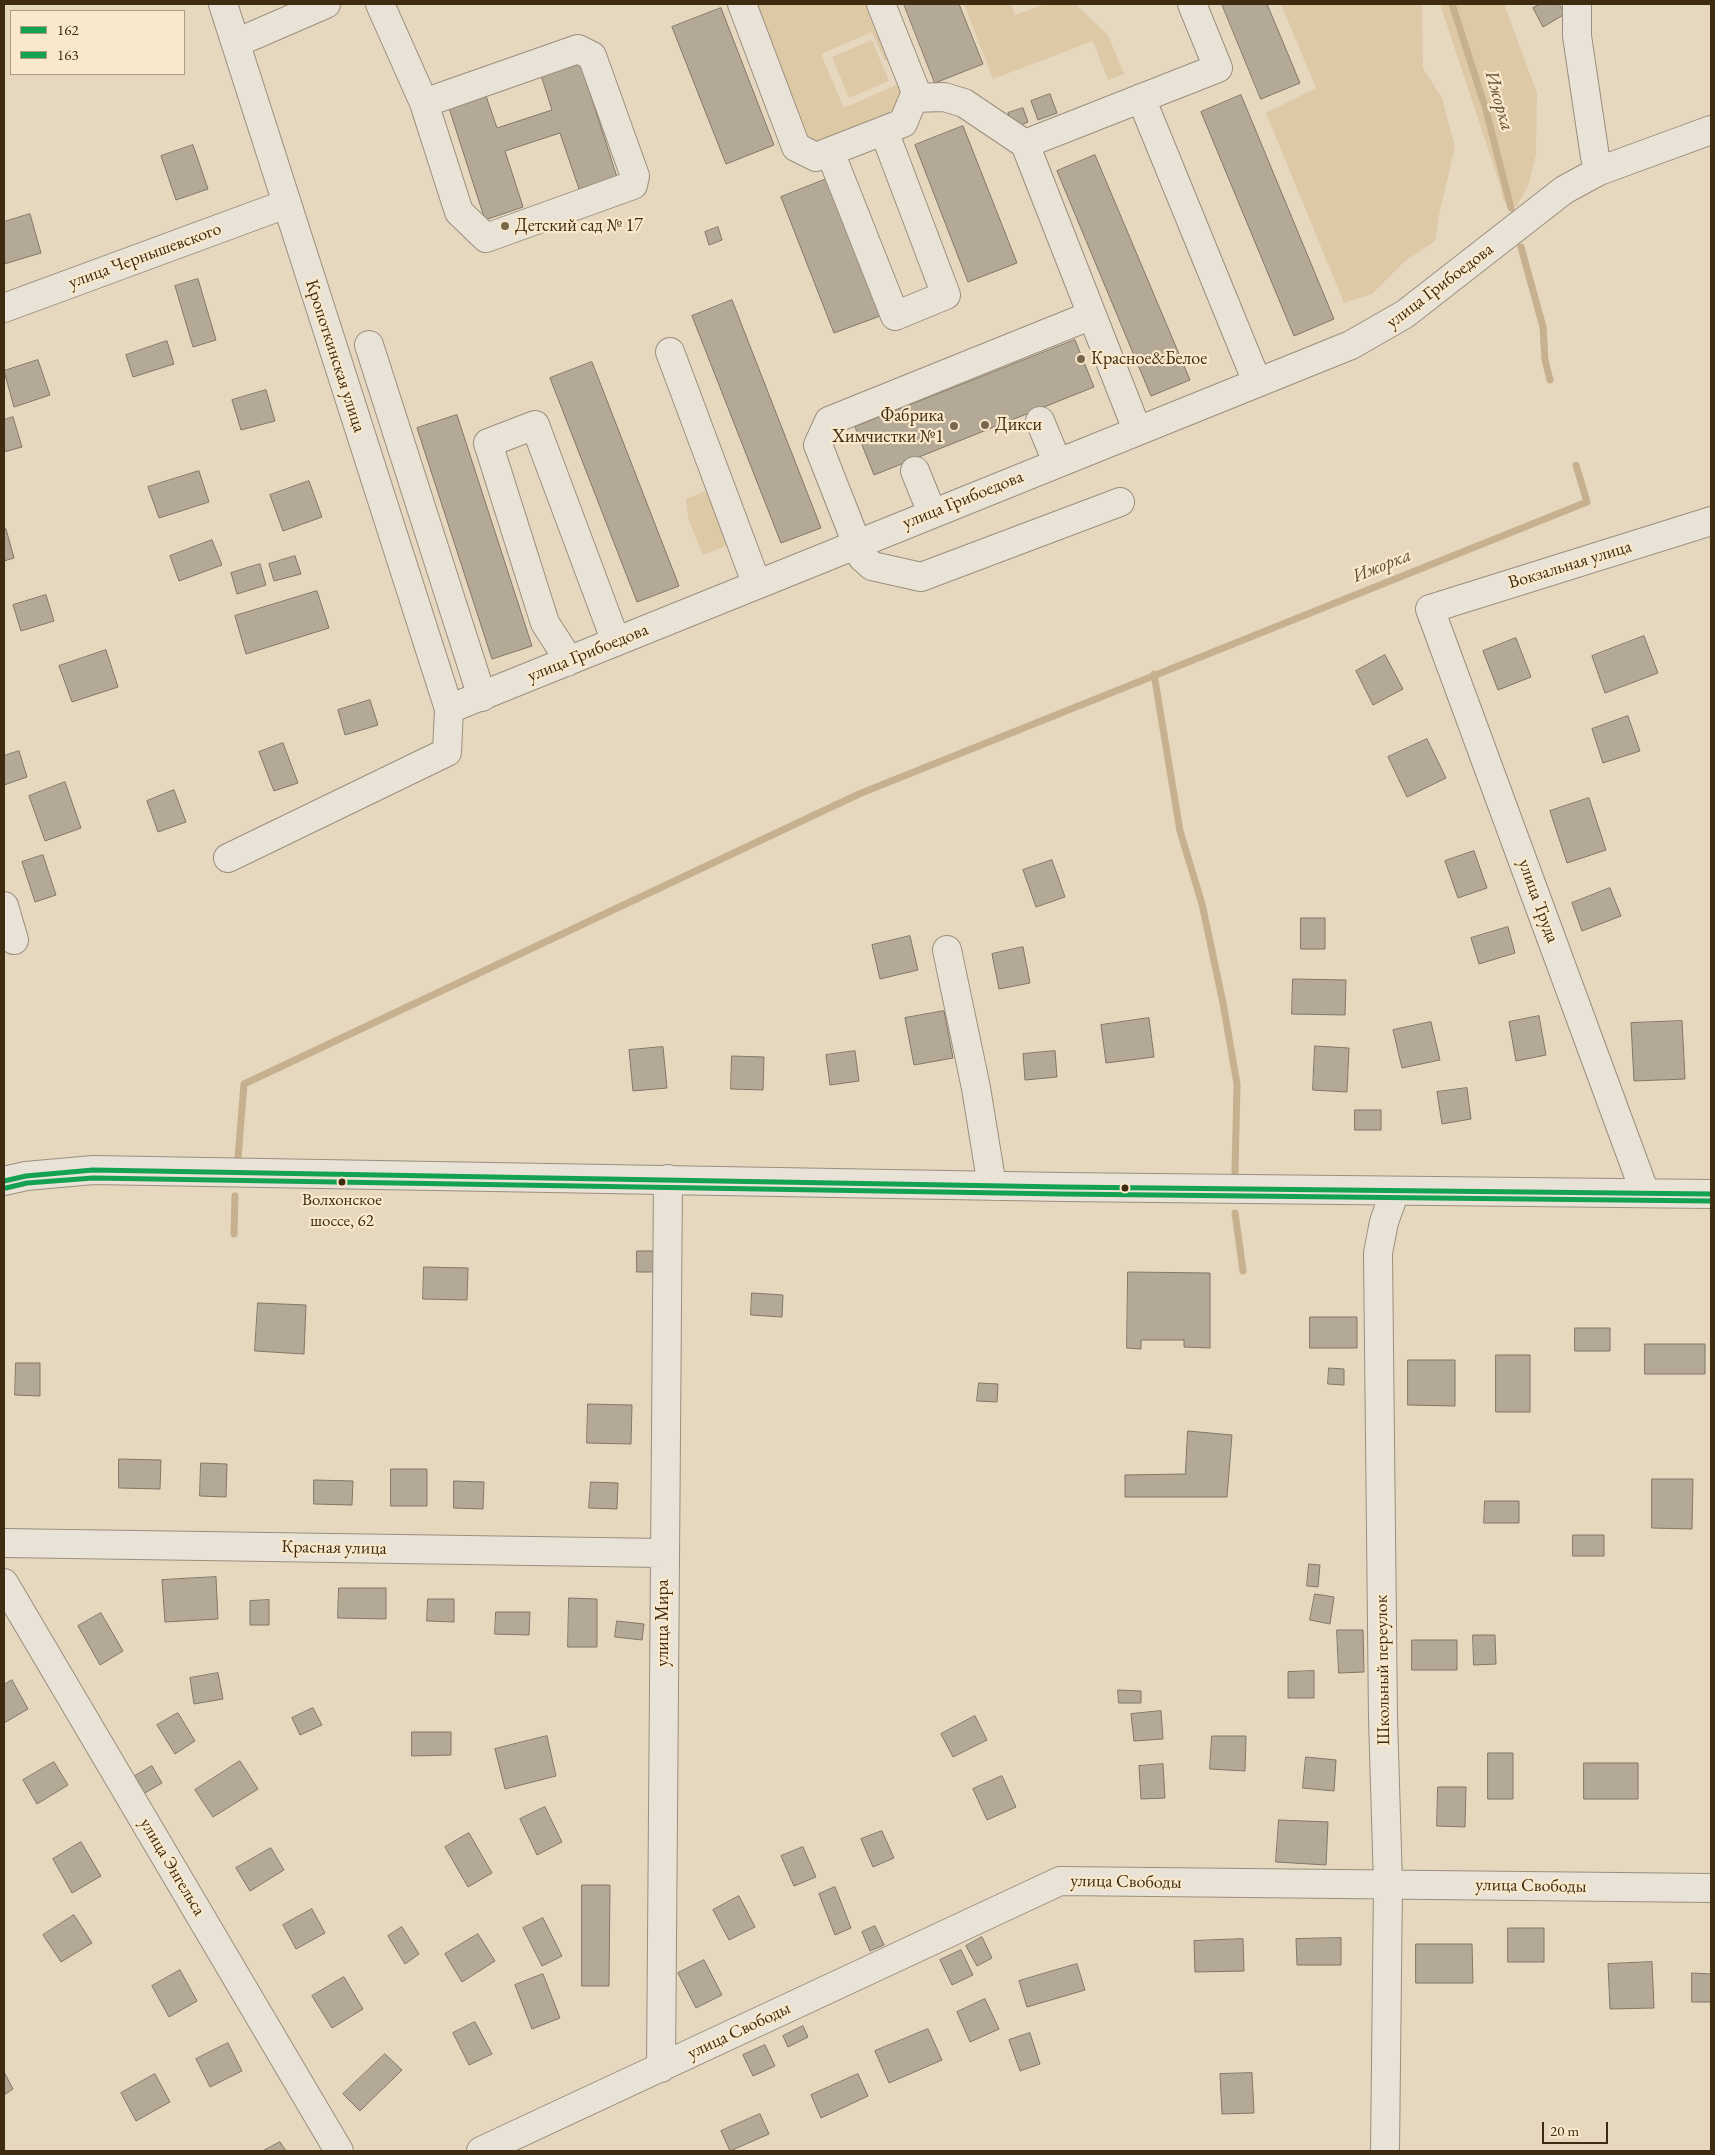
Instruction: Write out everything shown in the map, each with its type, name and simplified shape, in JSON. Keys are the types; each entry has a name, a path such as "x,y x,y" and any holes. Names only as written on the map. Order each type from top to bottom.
{"street":[{"name":"Кропоткинская улица","path":"222,4 449,709"},
{"path":"236,43 326,4"},
{"path":"380,4 424,103 459,212 486,238 632,185 636,176 592,56 578,49 424,103"},
{"path":"742,4 796,147 816,157 903,123 914,98 916,92 881,4"},
{"path":"1025,144 1218,68 1192,4"},
{"path":"1583,4 1578,4 1577,36 1594,157 1599,171"},
{"path":"914,98 944,97 964,103 1025,144 1137,430"},
{"path":"1141,98 1257,382"},
{"name":"улица Грибоедова","path":"449,709 1351,344 1405,314 1564,190 1599,171 1711,130"},
{"path":"830,152 895,316 946,295 884,131"},
{"name":"улица Чернышевского","path":"4,308 286,204"},
{"path":"1092,316 829,421 818,445 862,557 872,566 921,577 1120,502"},
{"path":"369,345 482,697"},
{"path":"670,352 757,585"},
{"path":"1040,421 1057,462"},
{"path":"567,662 545,623 488,443 535,425 616,642"},
{"path":"915,471 932,513"},
{"name":"Вокзальная улица","path":"1430,609 1711,520"},
{"name":"улица Труда","path":"1430,609 1646,1193"},
{"path":"228,858 447,752 449,709"},
{"path":"4,906 14,940"},
{"path":"947,950 976,1088 992,1186"},
{"path":"4,1181 26,1176 93,1170 992,1186 1711,1194"},
{"name":"улица Мира","path":"661,2068 668,1179"},
{"name":"Школьный переулок","path":"1385,2151 1388,1884 1383,1718 1378,1253 1384,1222 1395,1191"},
{"name":"Красная улица","path":"4,1543 664,1553"},
{"name":"улица Энгельса","path":"4,1583 339,2151"},
{"name":"улица Свободы","path":"480,2151 1060,1881 1711,1888"}],"shaded area":[{"path":"745,4 877,4 897,55 885,61 872,32 821,54 844,108 905,81 899,111 821,146 802,139"},
{"path":"964,4 1011,4 1015,15 1046,4 1075,4 1108,35 1124,74 1108,80 1093,41 993,79"},
{"path":"1281,4 1422,4 1423,68 1442,98 1455,147 1440,210 1435,241 1404,262 1372,294 1344,303 1266,113 1316,88"},
{"path":"1440,4 1504,4 1537,93 1536,155 1528,186 1516,207 1503,201 1500,185"},
{"path":"872,40 889,81 849,98 832,57"},
{"path":"706,491 728,545 703,555 688,518 686,499"}],"building":[{"path":"904,4 959,4 983,64 935,83"},
{"path":"1222,4 1267,4 1300,83 1261,99"},
{"path":"1541,4 1559,4 1565,14 1543,27 1533,8"},
{"path":"721,8 774,145 726,164 672,27"},
{"path":"580,62 617,177 579,189 560,133 505,151 523,207 485,220 448,105 485,93 497,128 552,110 541,75"},
{"path":"1050,94 1057,113 1038,120 1031,101"},
{"path":"1241,95 1334,319 1294,336 1201,112"},
{"path":"1023,108 1028,122 1014,128 1008,113"},
{"path":"963,126 1017,263 968,282 915,145"},
{"path":"193,145 208,189 176,200 161,156"},
{"path":"1095,155 1190,380 1151,396 1057,171"},
{"path":"829,178 883,315 834,333 781,197"},
{"path":"30,214 41,253 4,264 4,222"},
{"path":"718,227 722,240 709,245 705,232"},
{"path":"198,279 216,340 193,347 175,286"},
{"path":"732,300 821,528 781,543 692,316"},
{"path":"1075,340 1094,387 874,475 855,427"},
{"path":"167,341 174,364 133,377 126,355"},
{"path":"38,360 50,395 14,407 4,371"},
{"path":"592,362 679,586 637,602 550,378"},
{"path":"266,390 275,421 241,430 232,400"},
{"path":"457,415 532,646 492,659 417,428"},
{"path":"13,417 22,447 4,452 4,420"},
{"path":"199,471 209,502 159,518 148,487"},
{"path":"309,481 322,517 283,531 270,495"},
{"path":"6,529 14,558 4,561 4,530"},
{"path":"212,540 222,565 179,581 170,556"},
{"path":"295,556 301,574 274,581 269,564"},
{"path":"260,564 266,585 237,594 231,573"},
{"path":"317,591 329,628 246,654 235,616"},
{"path":"46,595 54,621 21,631 13,605"},
{"path":"1644,636 1658,673 1605,693 1592,656"},
{"path":"1516,638 1531,677 1498,690 1483,651"},
{"path":"106,650 118,687 72,702 59,666"},
{"path":"1385,655 1403,689 1373,705 1356,671"},
{"path":"370,700 378,725 345,735 338,710"},
{"path":"1628,716 1640,751 1603,763 1592,729"},
{"path":"1427,739 1446,778 1407,797 1388,757"},
{"path":"283,743 298,783 274,791 259,752"},
{"path":"19,751 27,777 4,785 4,756"},
{"path":"65,782 81,828 45,841 29,796"},
{"path":"174,790 186,822 158,832 147,801"},
{"path":"1589,798 1606,850 1567,863 1550,811"},
{"path":"1474,851 1487,888 1458,898 1445,861"},
{"path":"43,855 56,895 35,902 22,862"},
{"path":"1052,860 1065,897 1036,907 1023,870"},
{"path":"1610,888 1621,916 1582,931 1572,903"},
{"path":"1301,918 1325,918 1325,949 1301,949"},
{"path":"1508,927 1515,953 1479,964 1471,938"},
{"path":"910,936 918,970 880,979 872,945"},
{"path":"1023,947 1030,983 999,989 992,954"},
{"path":"1293,979 1346,980 1345,1015 1292,1014"},
{"path":"944,1011 953,1058 914,1065 905,1018"},
{"path":"1539,1016 1546,1055 1516,1061 1509,1022"},
{"path":"1149,1018 1154,1057 1106,1063 1101,1025"},
{"path":"1682,1021 1685,1079 1634,1081 1631,1023"},
{"path":"1431,1022 1440,1060 1402,1068 1393,1030"},
{"path":"1315,1046 1349,1048 1347,1092 1313,1090"},
{"path":"663,1047 667,1088 633,1091 629,1050"},
{"path":"855,1051 859,1081 830,1085 826,1055"},
{"path":"1055,1051 1057,1077 1025,1080 1023,1054"},
{"path":"732,1056 764,1057 763,1090 731,1089"},
{"path":"1467,1088 1471,1119 1442,1124 1437,1092"},
{"path":"1355,1110 1381,1110 1381,1130 1355,1130"},
{"path":"637,1251 657,1251 657,1272 637,1272"},
{"path":"424,1267 468,1268 467,1300 423,1299"},
{"path":"1128,1272 1210,1273 1210,1348 1184,1347 1184,1340 1141,1340 1141,1349 1127,1348"},
{"path":"752,1293 783,1295 782,1317 751,1315"},
{"path":"258,1303 306,1305 304,1354 255,1351"},
{"path":"1310,1317 1357,1317 1357,1348 1310,1348"},
{"path":"1575,1328 1610,1328 1610,1351 1575,1351"},
{"path":"1645,1344 1705,1344 1705,1374 1645,1374"},
{"path":"1496,1355 1530,1355 1530,1412 1496,1412"},
{"path":"1408,1360 1455,1360 1455,1406 1408,1405"},
{"path":"16,1363 40,1363 40,1396 15,1395"},
{"path":"1329,1368 1344,1369 1344,1385 1328,1384"},
{"path":"979,1383 998,1384 997,1402 977,1401"},
{"path":"588,1404 632,1405 631,1444 587,1443"},
{"path":"1188,1431 1232,1435 1227,1497 1125,1497 1125,1475 1185,1474"},
{"path":"119,1459 161,1460 160,1489 119,1488"},
{"path":"201,1463 227,1464 226,1497 200,1496"},
{"path":"391,1469 427,1469 427,1506 391,1506"},
{"path":"1652,1479 1693,1479 1692,1529 1652,1528"},
{"path":"314,1480 353,1481 352,1505 314,1504"},
{"path":"454,1481 484,1482 483,1509 454,1508"},
{"path":"591,1482 618,1483 617,1509 589,1508"},
{"path":"1485,1501 1519,1501 1519,1523 1484,1523"},
{"path":"1573,1535 1604,1535 1604,1556 1573,1556"},
{"path":"1309,1564 1320,1565 1318,1587 1307,1586"},
{"path":"216,1577 218,1619 165,1622 162,1580"},
{"path":"339,1588 386,1588 386,1619 338,1618"},
{"path":"1315,1594 1334,1597 1330,1624 1310,1620"},
{"path":"569,1598 597,1599 597,1647 568,1647"},
{"path":"428,1599 454,1599 454,1622 427,1621"},
{"path":"269,1600 269,1625 250,1625 250,1601"},
{"path":"496,1612 530,1612 529,1635 495,1634"},
{"path":"101,1613 123,1651 100,1665 78,1626"},
{"path":"617,1621 644,1624 642,1640 615,1637"},
{"path":"1337,1630 1363,1630 1364,1672 1339,1673"},
{"path":"1473,1635 1495,1635 1496,1664 1474,1665"},
{"path":"1412,1640 1457,1640 1457,1670 1412,1670"},
{"path":"1314,1671 1314,1698 1288,1698 1288,1672"},
{"path":"218,1673 223,1699 194,1704 190,1678"},
{"path":"12,1680 28,1709 4,1723 4,1685"},
{"path":"1118,1690 1141,1691 1141,1703 1119,1703"},
{"path":"313,1708 322,1725 300,1735 292,1718"},
{"path":"1161,1711 1163,1739 1134,1741 1131,1714"},
{"path":"178,1713 195,1741 175,1754 157,1725"},
{"path":"975,1716 987,1740 953,1757 941,1734"},
{"path":"412,1732 451,1732 451,1755 412,1756"},
{"path":"547,1736 556,1776 505,1789 495,1749"},
{"path":"1212,1736 1246,1736 1245,1771 1210,1769"},
{"path":"1488,1753 1513,1753 1513,1799 1488,1799"},
{"path":"1306,1757 1336,1760 1334,1791 1303,1788"},
{"path":"240,1761 258,1789 213,1817 195,1790"},
{"path":"54,1762 68,1785 37,1804 23,1780"},
{"path":"1584,1763 1638,1763 1638,1799 1584,1799"},
{"path":"1163,1764 1165,1798 1141,1799 1139,1766"},
{"path":"152,1766 162,1783 138,1797 128,1780"},
{"path":"1002,1776 1016,1807 987,1820 973,1789"},
{"path":"1438,1787 1466,1787 1465,1827 1437,1826"},
{"path":"545,1807 562,1842 537,1855 520,1819"},
{"path":"1279,1820 1328,1822 1326,1865 1276,1862"},
{"path":"882,1831 894,1858 873,1867 861,1839"},
{"path":"469,1833 492,1873 468,1887 445,1847"},
{"path":"81,1842 101,1876 72,1893 53,1859"},
{"path":"803,1847 816,1877 794,1886 781,1856"},
{"path":"271,1848 284,1870 250,1891 236,1868"},
{"path":"582,1885 610,1885 609,1986 582,1986"},
{"path":"835,1887 851,1928 835,1935 819,1894"},
{"path":"739,1896 755,1927 729,1940 713,1910"},
{"path":"312,1909 325,1933 296,1949 283,1925"},
{"path":"74,1915 92,1943 61,1962 43,1935"},
{"path":"543,1918 562,1956 542,1966 523,1928"},
{"path":"875,1926 884,1945 870,1951 862,1932"},
{"path":"402,1927 419,1954 405,1964 388,1936"},
{"path":"1508,1928 1544,1928 1544,1962 1508,1962"},
{"path":"478,1934 495,1961 462,1982 445,1954"},
{"path":"982,1937 992,1958 977,1966 966,1946"},
{"path":"1341,1938 1341,1965 1297,1965 1296,1939"},
{"path":"1243,1939 1244,1971 1195,1972 1194,1941"},
{"path":"1416,1944 1472,1944 1473,1983 1416,1983"},
{"path":"961,1950 973,1975 952,1985 940,1960"},
{"path":"704,1960 722,1995 696,2008 678,1973"},
{"path":"1652,1962 1654,2008 1610,2009 1608,1964"},
{"path":"1077,1964 1085,1990 1027,2007 1019,1981"},
{"path":"180,1970 197,2001 169,2017 152,1986"},
{"path":"1692,1973 1711,1974 1711,2002 1692,2002"},
{"path":"543,1974 560,2018 532,2029 515,1985"},
{"path":"344,1977 363,2009 332,2028 312,1996"},
{"path":"985,1999 999,2029 970,2042 957,2012"},
{"path":"475,2022 492,2054 469,2065 453,2033"},
{"path":"803,2026 808,2037 788,2047 783,2036"},
{"path":"928,2029 942,2060 889,2083 875,2051"},
{"path":"1030,2033 1040,2064 1020,2071 1009,2040"},
{"path":"228,2043 242,2071 210,2087 196,2059"},
{"path":"765,2045 775,2066 753,2076 743,2055"},
{"path":"385,2054 402,2070 360,2111 343,2094"},
{"path":"4,2072 13,2089 4,2095"},
{"path":"1252,2073 1254,2113 1222,2114 1220,2074"},
{"path":"155,2074 170,2102 136,2121 121,2093"},
{"path":"858,2074 868,2096 821,2118 811,2095"},
{"path":"760,2114 769,2134 730,2151 721,2131"},
{"path":"280,2142 286,2151 263,2151"}],"waterway":[{"name":"Ижорка","path":"1452,4 1486,110 1511,208"},
{"name":"Ижорка","path":"1521,247 1543,327 1545,360 1550,380"},
{"path":"238,1158 244,1084 859,794 1587,502 1576,465"},
{"path":"1154,674 1180,831 1202,904 1223,1003 1237,1084 1235,1172"},
{"path":"234,1234 235,1196"},
{"path":"1235,1213 1243,1271"}],"transit line":[{"name":"162","path":"4,1181 26,1176 93,1170 1062,1187 1711,1194"},
{"name":"163","path":"6,1188 27,1183 93,1178 1062,1194 1711,1201"}],"place":[{"name":"Детский сад № 17","path":"505,226"},
{"name":"Красное&Белое","path":"1081,359"},
{"name":"Дикси","path":"985,425"},
{"name":"Фабрика Химчистки №1","path":"954,426"},
{"name":"Волхонское шоссе, 62","path":"342,1182"}]}
